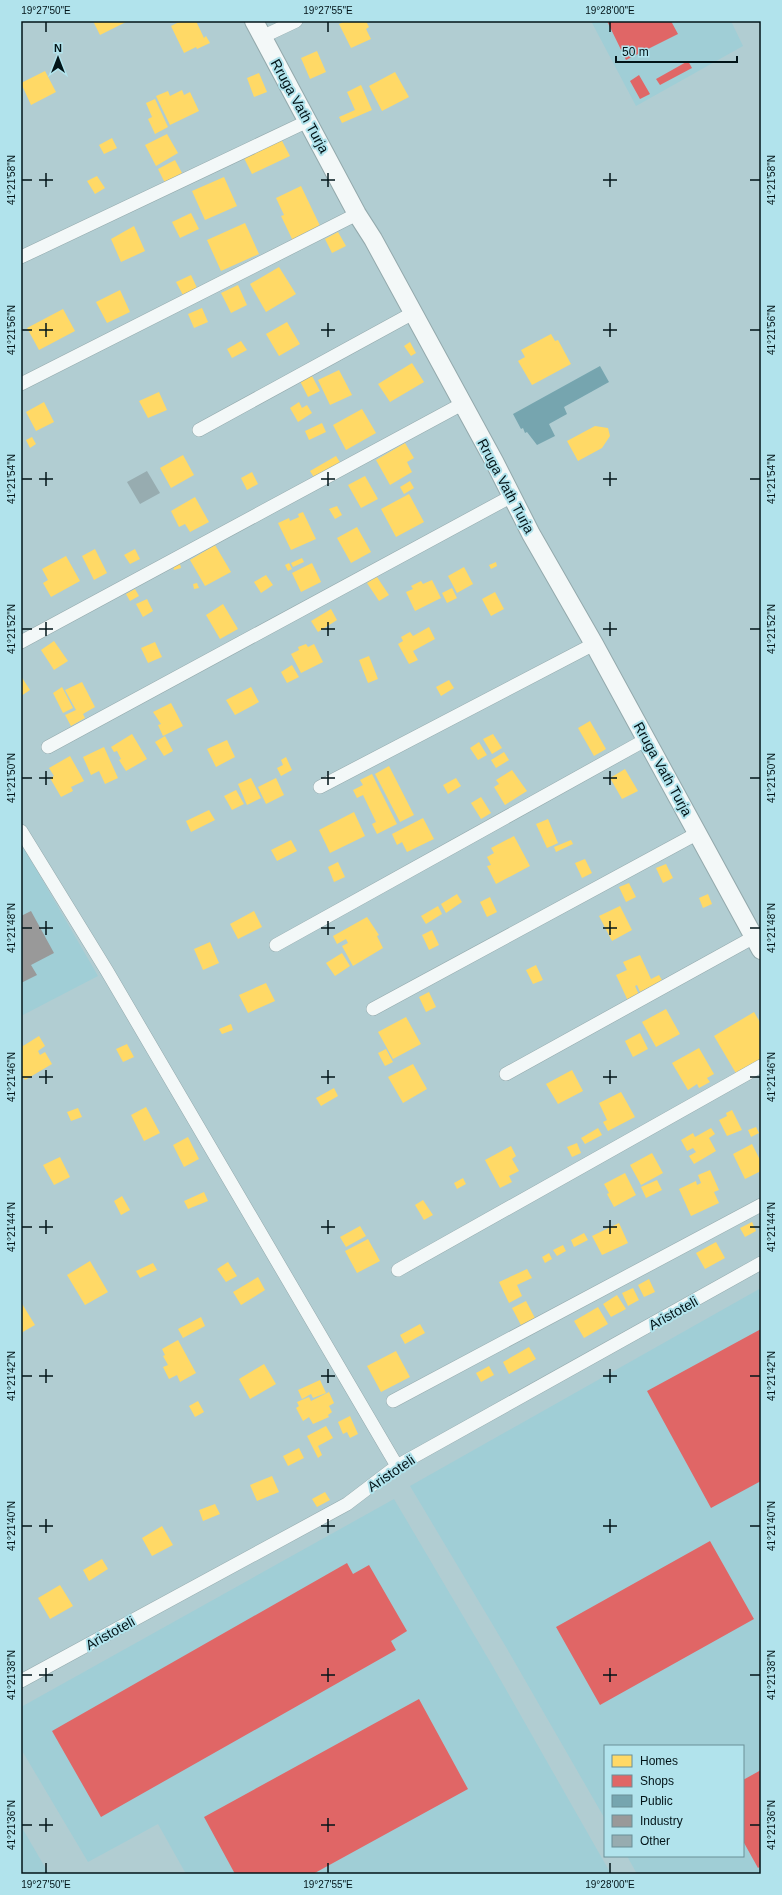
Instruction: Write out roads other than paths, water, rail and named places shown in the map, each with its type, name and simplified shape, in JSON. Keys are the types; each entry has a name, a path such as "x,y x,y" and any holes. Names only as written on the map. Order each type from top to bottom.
{"street":[{"name":"Rruga Vath Turja","path":"254,21 357,214 373,239 532,534 647,739 757,943"},
{"path":"262,37 296,21"},
{"path":"21,257 308,121"},
{"path":"21,384 357,214"},
{"path":"198,430 413,313"},
{"path":"21,642 462,404"},
{"path":"48,747 512,496"},
{"path":"320,787 594,644"},
{"path":"276,945 647,739"},
{"path":"21,830 111,978 397,1466"},
{"path":"372,1009 698,833"},
{"path":"506,1074 757,943"},
{"path":"398,1270 761,1066"},
{"path":"393,1401 761,1205"},
{"name":"Aristoteli","path":"21,1681 347,1504 397,1466 761,1263"}]}
